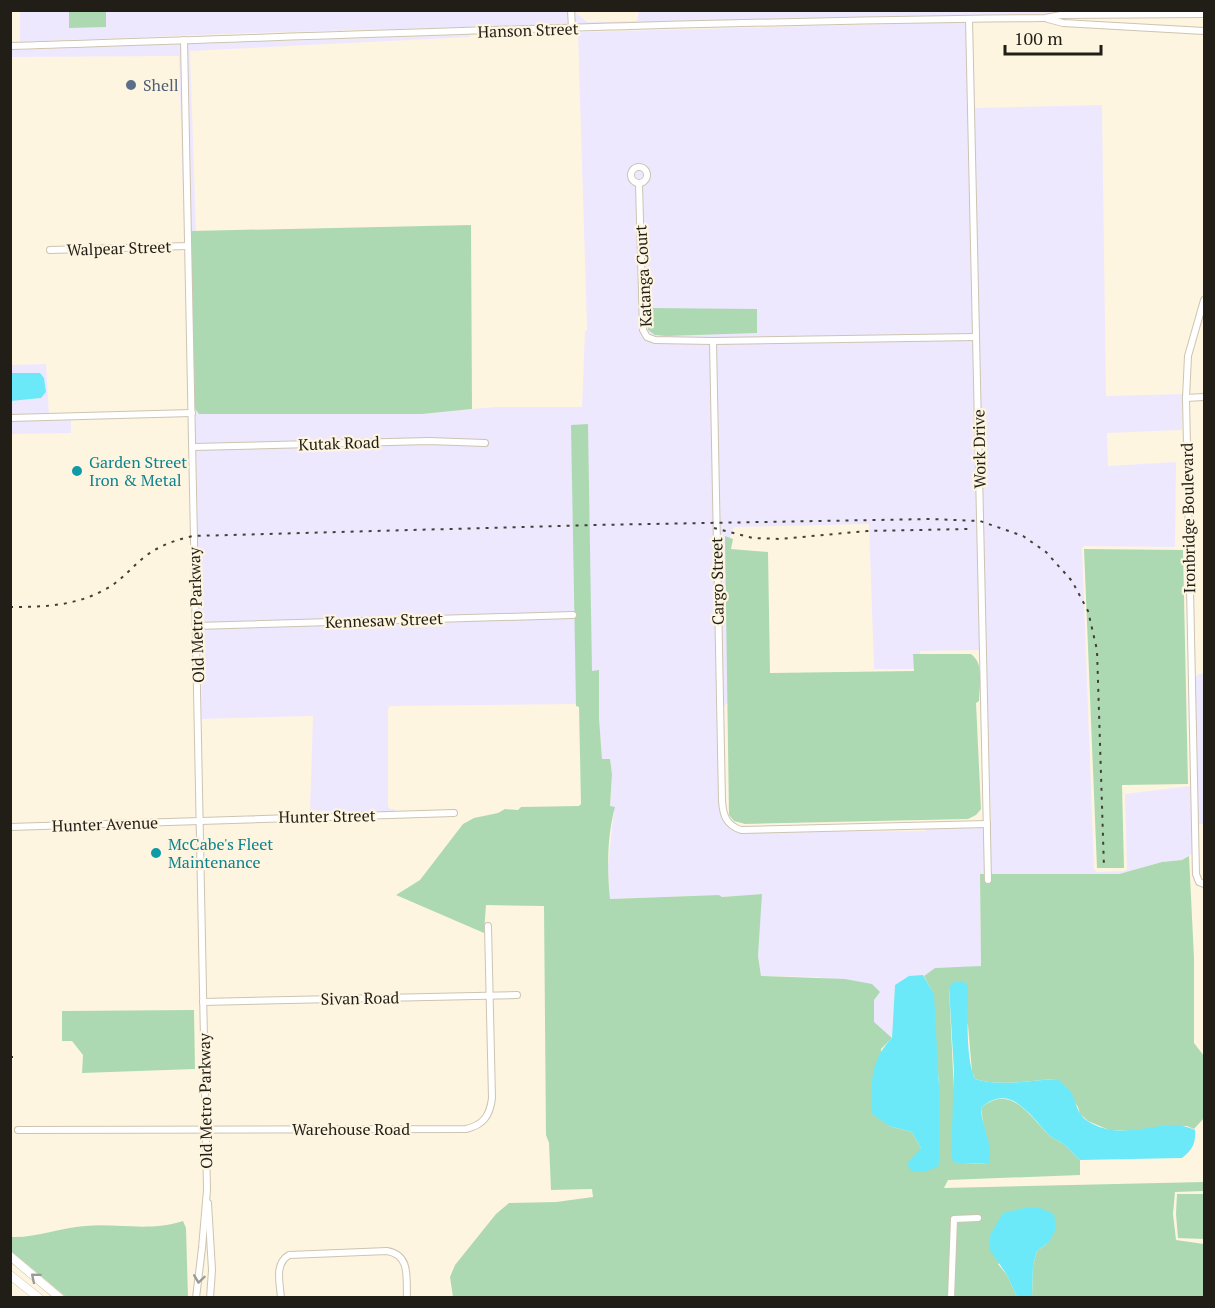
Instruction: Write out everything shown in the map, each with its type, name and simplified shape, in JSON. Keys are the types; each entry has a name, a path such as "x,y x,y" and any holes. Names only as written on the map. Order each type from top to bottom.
{"main road":[{"path":"10,1256 60,1298"},
{"path":"10,1275 39,1298"}],"street":[{"path":"571,10 572,28"},
{"path":"957,10 957,19"},
{"name":"Hanson Street","path":"10,46 572,28 1045,18 1061,15 1204,14"},
{"name":"Hanson Street","path":"1045,18 1063,23 1204,31"},
{"name":"Work Drive","path":"969,19 988,880"},
{"name":"Old Metro Parkway","path":"184,40 207,1190 196,1298"},
{"name":"Katanga Court","path":"639,184 642,330 647,337 655,340 713,341"},
{"name":"Walpear Street","path":"50,250 188,246"},
{"name":"Ironbridge Boulevard","path":"1202,883 1196,874 1186,398 1188,356 1204,300"},
{"path":"713,341 976,337"},
{"name":"Cargo Street","path":"713,341 722,801 723,813 727,822 733,828 741,830 987,824"},
{"path":"1186,398 1204,397"},
{"path":"10,418 192,413"},
{"name":"Kutak Road","path":"193,447 429,441 485,443"},
{"name":"Kennesaw Street","path":"196,626 573,615"},
{"name":"Hunter Street","path":"200,820 454,813"},
{"name":"Hunter Avenue","path":"10,827 200,820"},
{"name":"Warehouse Road","path":"18,1130 466,1129 476,1126 489,1115 492,1098 488,927"},
{"name":"Sivan Road","path":"203,1002 517,995"},
{"name":"Old Metro Parkway","path":"207,1190 211,1220 210,1298"},
{"path":"951,1298 954,1219 978,1218"},
{"path":"202,1248 206,1248 209,1254 212,1270"},
{"path":"281,1298 279,1268 282,1260 289,1255 387,1251 400,1255 405,1262 407,1298"}],"shaded area":[{"path":"568,10 569,24 20,42 20,11"},
{"path":"639,10 1097,11 575,24 574,11 587,22 637,21"},
{"path":"973,22 975,108 1102,105 1106,396 1183,394 1182,430 1107,433 1108,466 1176,462 1175,547 1084,546 1082,548 1094,869 1097,872 1127,869 1125,794 1190,786 1188,683 1199,674 1204,674 1204,824 1199,824 1198,850 1182,860 1162,862 1119,874 980,874 981,967 935,968 924,976 895,985 892,1038 874,1023 874,1000 819,977 761,976 758,956 761,894 610,899 608,867 614,807 610,807 612,774 610,760 602,759 599,670 576,704 390,706 388,709 388,806 390,809 395,809 395,815 310,810 313,716 202,719 195,409 199,414 422,414 494,407 582,407 585,331 587,330 578,32","holes":["869,524 874,669 921,669 920,651 986,650 991,824 928,823 925,831 764,832 733,824 726,815 724,707 726,704 733,703 727,548 735,527"]},
{"path":"470,35 470,37 190,51 196,231 191,231 187,44"},
{"path":"181,44 186,295 179,56 11,57 10,50"},
{"path":"46,364 49,414 71,418 71,433 11,434 11,401 41,398 40,373 11,373 10,365"}],"green space":[{"path":"69,11 106,11 106,27 69,28"},
{"path":"471,225 472,409 422,414 199,414 195,409 191,231"},
{"path":"648,308 757,309 757,333 655,335 648,330"},
{"path":"588,424 592,671 599,670 602,759 610,759 612,774 610,806 615,807 608,853 610,899 762,894 758,956 761,976 845,979 872,984 880,992 874,1000 874,1022 892,1038 881,1049 889,1126 912,1132 921,1148 938,1167 939,1086 932,991 924,976 935,968 981,966 980,874 1119,874 1162,862 1182,860 1189,856 1194,958 1194,1043 1204,1056 1204,1118 1194,1129 1187,1126 1166,1126 1134,1131 1109,1130 1088,1121 1080,1114 1078,1107 1058,1079 995,1083 975,1079 972,1072 968,1025 949,987 954,1092 963,1164 989,1163 981,1108 992,1101 1002,1099 1011,1100 1019,1105 1050,1136 1069,1149 1080,1160 1080,1175 948,1180 944,1188 1204,1182 1204,1191 1175,1192 1173,1214 1176,1240 1204,1244 1204,1297 1032,1297 1033,1265 1037,1251 1049,1242 998,1264 1007,1275 1017,1297 453,1297 450,1277 455,1265 496,1214 509,1203 556,1202 593,1197 592,1189 551,1190 549,1143 546,1135 544,906 486,905 484,933 396,895 420,880 463,824 474,818 498,813 505,809 579,806 581,804 579,707 576,706 571,425"},
{"path":"725,536 733,539 731,549 768,552 770,673 914,671 913,654 971,654 975,658 980,669 979,701 976,703 981,809 976,815 968,819 745,824 734,821 729,815"},
{"path":"1084,549 1183,550 1188,784 1122,785 1124,868 1097,868"},
{"path":"194,1010 195,1069 82,1073 83,1055 72,1041 62,1041 62,1011"},
{"path":"1177,1194 1204,1194 1204,1239 1178,1238"},
{"path":"183,1221 186,1228 188,1297 66,1297 11,1251 11,1237 85,1226 146,1227"}],"water":[{"path":"11,373 40,373 44,378 46,392 41,398 11,401"},
{"path":"923,975 934,994 939,1086 939,1162 938,1167 923,1172 912,1172 907,1164 921,1148 912,1132 889,1126 871,1113 871,1092 873,1073 879,1055 892,1038 895,985 909,976"},
{"path":"954,982 963,982 968,985 968,1046 975,1079 1006,1083 1058,1079 1071,1092 1079,1111 1086,1120 1100,1127 1114,1130 1169,1125 1195,1130 1194,1142 1189,1152 1182,1158 1080,1160 1065,1145 1050,1136 1020,1105 1002,1098 981,1108 989,1143 989,1163 953,1162 951,1154 954,1072 949,987"},
{"path":"1024,1208 1040,1208 1054,1214 1056,1229 1049,1242 1037,1251 1033,1265 1032,1297 1017,1297 1007,1275 990,1250 990,1235 1003,1213"}],"railway":[{"path":"10,607 58,605 93,595 115,583 155,550 193,536 594,525 931,519 980,521 1023,536 1046,552 1072,581 1088,611 1097,650 1104,868"},
{"path":"714,528 753,538 780,539 867,531 968,529"}],"place":[{"name":"Shell","path":"131,85"},
{"name":"Garden Street Iron & Metal","path":"77,471"},
{"name":"McCabe's Fleet Maintenance","path":"156,853"}]}
